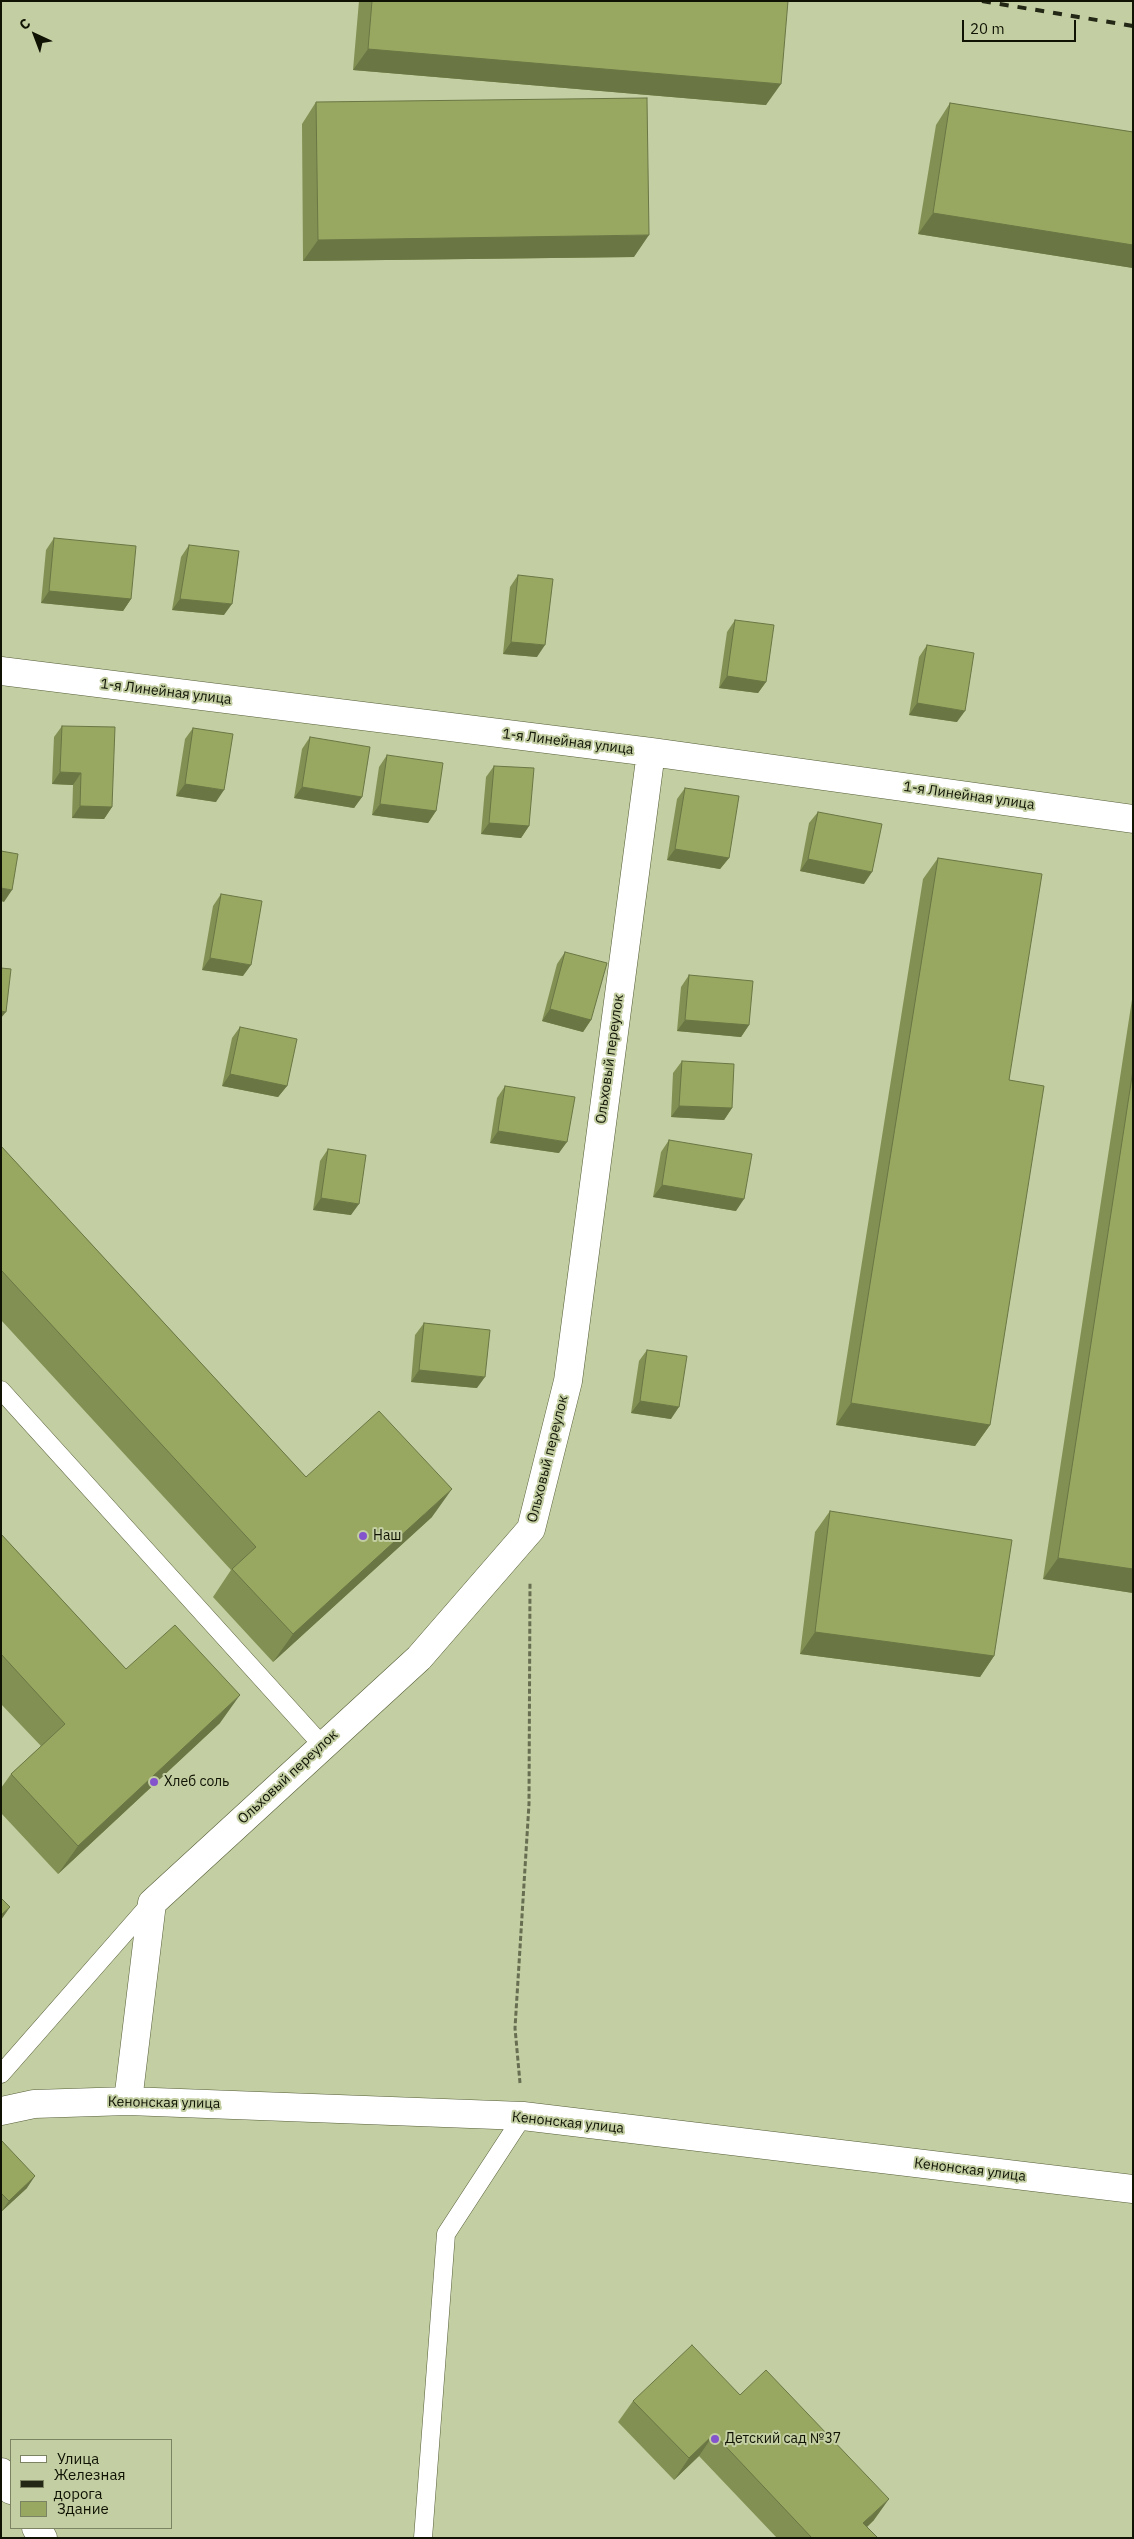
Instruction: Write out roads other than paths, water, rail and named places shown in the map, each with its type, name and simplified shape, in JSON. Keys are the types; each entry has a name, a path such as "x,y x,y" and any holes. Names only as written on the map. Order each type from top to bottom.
{"street":[{"name":"1-я Линейная улица","path":"1,672 651,752 1133,819"},
{"name":"Ольховый переулок","path":"152,1903 418,1658 531,1529 568,1381 651,752"},
{"path":"128,2101 152,1903"},
{"name":"Кенонская улица","path":"1,2111 34,2104 128,2101 523,2116 1133,2189"},
{"path":"1,2472 10,2488"}],"lane":[{"path":"1,1390 322,1745"},
{"path":"1,2074 152,1903"},
{"path":"423,2538 446,2234 523,2116"}],"railway":[{"path":"982,1 1133,26"}],"place":[{"name":"Наш","path":"363,1536"},
{"name":"Хлеб соль","path":"154,1782"},
{"name":"Детский сад №37","path":"715,2439"}]}
